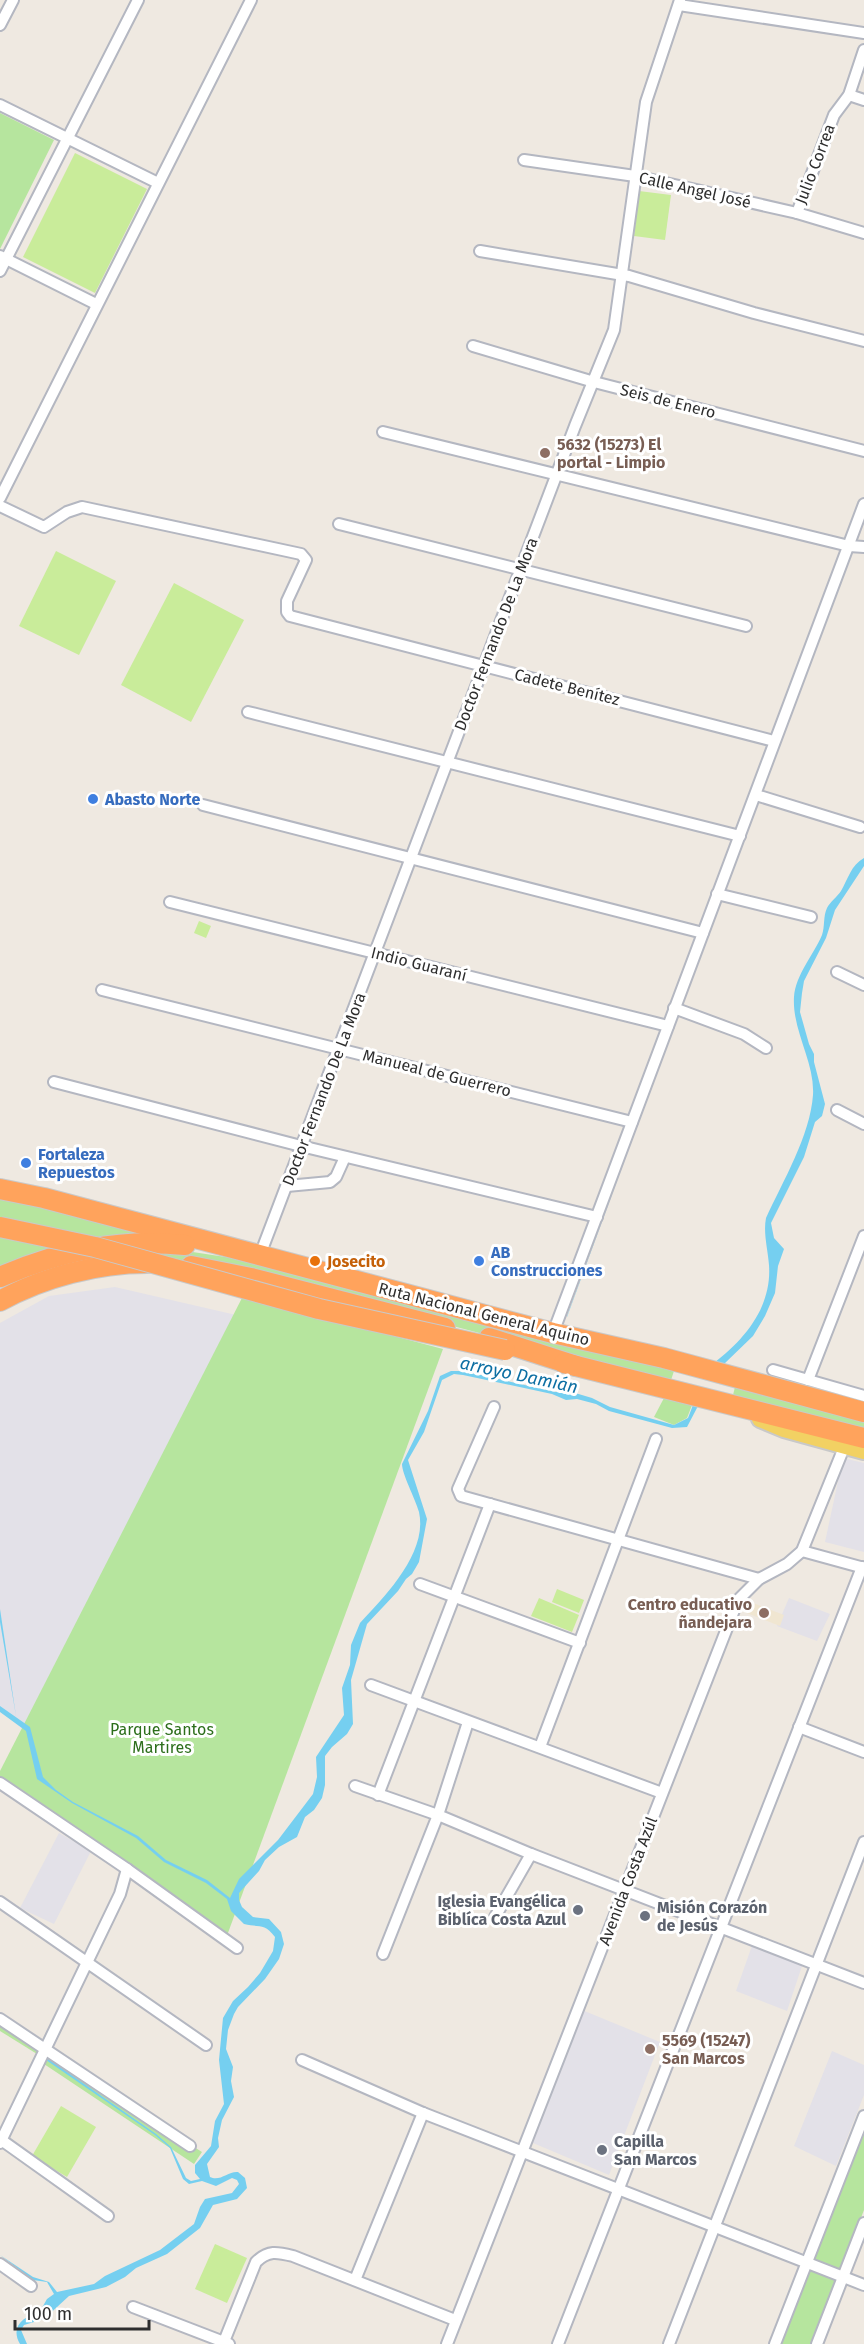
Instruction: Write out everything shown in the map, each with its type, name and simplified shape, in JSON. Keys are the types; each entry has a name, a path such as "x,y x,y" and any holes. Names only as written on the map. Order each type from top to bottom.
{"highway":[{"name":"Ruta Nacional General Aquino","path":"0,1189 44,1198 553,1333 664,1358 864,1412"},
{"name":"Ruta Nacional General Aquino","path":"0,1227 94,1247 318,1309 576,1366 864,1439"},
{"path":"0,1277 46,1259 86,1248 113,1244 164,1243 257,1254"},
{"path":"0,1301 46,1281 84,1271 139,1263 198,1266 508,1343 576,1366"},
{"path":"787,1391 824,1391 864,1401"}],"main road":[{"path":"742,1407 759,1418 784,1429 864,1451"}],"street":[{"path":"0,25 13,0"},
{"path":"0,271 3,258 68,138 138,0"},
{"path":"0,498 250,0"},
{"path":"680,2 864,33"},
{"name":"Doctor Fernando De La Mora","path":"257,1254 287,1186 340,1049 556,475 614,330 646,102 680,2"},
{"name":"Julio Correa","path":"797,213 834,115 849,95 864,50"},
{"path":"849,95 864,100"},
{"path":"0,105 158,183"},
{"name":"Calle Angel José","path":"524,160 635,176 797,213 864,233"},
{"path":"480,251 622,275 754,314 864,342"},
{"path":"3,258 96,304"},
{"name":"Seis de Enero","path":"473,346 594,382 864,451"},
{"path":"383,432 849,546 864,546"},
{"path":"553,1333 864,504"},
{"name":"Cadete Benítez","path":"0,506 44,527 74,508 82,507 301,554 306,560 286,606 290,616 774,741"},
{"path":"339,524 746,626"},
{"path":"248,712 740,836"},
{"path":"756,795 861,826"},
{"path":"203,805 703,933"},
{"path":"717,894 811,917"},
{"name":"Indio Guaraní","path":"170,902 668,1026"},
{"path":"837,972 864,985"},
{"name":"Manueal de Guerrero","path":"102,990 632,1122"},
{"path":"675,1008 744,1034 766,1048"},
{"path":"54,1082 345,1157 597,1217"},
{"path":"837,1110 864,1124"},
{"path":"287,1186 330,1182 336,1178 345,1157"},
{"path":"808,1380 864,1236"},
{"path":"773,1370 864,1396"},
{"path":"494,1407 458,1489 461,1496 759,1580"},
{"path":"540,1747 656,1439"},
{"path":"558,2344 863,1567 802,1551 844,1445"},
{"path":"378,1795 490,1503"},
{"name":"Avenida Costa Azúl","path":"447,2344 738,1600 759,1580 787,1564 802,1551"},
{"path":"420,1584 580,1643"},
{"path":"371,1685 662,1793"},
{"path":"383,1954 438,1815 468,1722"},
{"path":"799,1727 864,1752"},
{"path":"0,1783 127,1869 237,1948"},
{"path":"355,1786 438,1815 531,1854 864,1983"},
{"path":"669,2344 864,1842"},
{"path":"495,1917 531,1854"},
{"path":"108,2216 0,2140 46,2050 120,1894 127,1869"},
{"path":"0,1902 206,2045"},
{"path":"0,2019 190,2146"},
{"path":"302,2060 423,2113 864,2285"},
{"path":"355,2280 423,2113"},
{"path":"775,2344 864,2115"},
{"path":"817,2344 864,2223"},
{"path":"133,2307 226,2343 256,2262 263,2255 273,2252 293,2256 455,2320"},
{"path":"0,2264 30,2286"}],"shaded area":[{"path":"115,1287 236,1315 29,1732 0,1711 0,1323 49,1296"},
{"path":"843,1458 864,1463 864,1552 825,1542"},
{"path":"789,1598 830,1614 817,1641 777,1626"},
{"name":"Centro educativo ñandejara","path":"748,1601 784,1615 780,1626 744,1612"},
{"path":"59,1833 91,1851 54,1924 20,1908"},
{"path":"754,1940 803,1963 787,2011 736,1991"},
{"path":"582,2010 660,2042 609,2175 533,2143"},
{"path":"832,2051 864,2065 864,2095 836,2166 794,2146"}],"green space":[{"path":"0,113 54,140 0,249"},
{"path":"75,153 147,189 95,293 23,257"},
{"path":"639,191 671,195 665,240 634,236"},
{"path":"56,551 116,581 79,655 19,626"},
{"path":"174,583 244,620 191,722 121,685"},
{"path":"199,921 211,926 206,938 194,933"},
{"path":"0,1192 166,1235 99,1240 0,1221"},
{"path":"0,1234 65,1247 0,1272"},
{"path":"122,1248 173,1249 232,1258 675,1368 670,1383 254,1274"},
{"name":"Parque Santos Martires","path":"243,1296 443,1349 225,1941 0,1783 0,1771"},
{"path":"736,1383 864,1418 864,1432 732,1399"},
{"path":"664,1398 692,1405 687,1418 674,1425 654,1417"},
{"path":"557,1589 584,1600 579,1613 552,1602"},
{"path":"539,1598 579,1615 572,1632 531,1616"},
{"path":"0,2023 40,2050 37,2054 0,2031"},
{"path":"49,2055 202,2152 194,2164 44,2064 46,2056"},
{"path":"61,2106 96,2127 67,2177 32,2156"},
{"path":"864,2129 864,2210 841,2269 837,2269 814,2259"},
{"path":"215,2244 247,2258 227,2303 195,2289"},
{"path":"812,2271 834,2279 836,2283 812,2344 780,2344 808,2272"}],"water":[{"path":"864,858 864,866 835,910 826,938 804,981 800,1012 814,1054 825,1104 822,1116 815,1122 804,1157 771,1223 774,1238 784,1249 778,1266 775,1293 753,1336 724,1364 714,1363 746,1333 766,1295 769,1265 765,1236 766,1218 801,1142 811,1111 813,1095 811,1071 796,1022 795,989 822,935 827,908 841,891 853,868"},
{"path":"676,1020 567,1317 567,1316"},
{"path":"451,1371 463,1371 556,1392 565,1390 592,1398 610,1407 674,1425 688,1418 693,1405 698,1406 687,1427 672,1428 609,1411 596,1404 577,1399 566,1400 552,1394 463,1375 454,1374 442,1380 424,1432 408,1460 427,1519 419,1562 398,1591 367,1624 351,1680 353,1724 347,1734 325,1756 325,1785 322,1798 314,1810 305,1817 297,1837 279,1847 265,1860 259,1871 239,1893 242,1907 253,1917 269,1919 281,1932 284,1944 279,1959 265,1979 238,2007 228,2030 226,2049 233,2067 231,2081 234,2097 222,2120 218,2138 219,2147 207,2164 210,2177 217,2178 238,2172 245,2178 247,2188 237,2199 213,2205 200,2228 167,2254 136,2268 106,2287 69,2296 44,2319 24,2325 21,2330 27,2344 20,2344 16,2332 20,2323 39,2313 47,2299 54,2294 47,2282 33,2280 0,2255 33,2277 49,2282 57,2292 94,2284 105,2276 160,2250 194,2224 205,2199 232,2193 239,2184 232,2178 216,2186 202,2181 189,2184 183,2179 170,2148 155,2135 46,2060 47,2058 156,2134 171,2147 186,2178 191,2181 200,2179 195,2173 195,2165 211,2146 215,2121 224,2104 219,2060 223,2018 233,2001 260,1973 273,1951 275,1937 264,1927 244,1924 231,1911 227,1899 206,1883 164,1862 136,1838 72,1803 37,1779 26,1731 0,1712 0,1706 30,1727 43,1777 56,1790 73,1802 138,1836 166,1860 207,1880 230,1898 239,1879 278,1840 313,1794 317,1777 316,1757 344,1715 342,1688 350,1665 351,1645 360,1623 402,1573 417,1543 420,1527 419,1512 402,1464 428,1411 440,1376"},
{"path":"0,1609 16,1716 0,1622"}],"place":[{"name":"5632 (15273) El portal - Limpio","path":"545,453"},
{"name":"Abasto Norte","path":"93,799"},
{"name":"Fortaleza Repuestos","path":"26,1163"},
{"name":"Josecito","path":"315,1261"},
{"name":"AB Construcciones","path":"479,1261"},
{"name":"Centro educativo ñandejara","path":"764,1613"},
{"name":"Iglesia Evangélica Biblíca Costa Azul","path":"578,1910"},
{"name":"Misión Corazón de Jesús","path":"645,1916"},
{"name":"5569 (15247) San Marcos","path":"650,2049"},
{"name":"Capilla San Marcos","path":"602,2150"}],"water label":[{"name":"arroyo Damián","path":"519,1375"}]}
